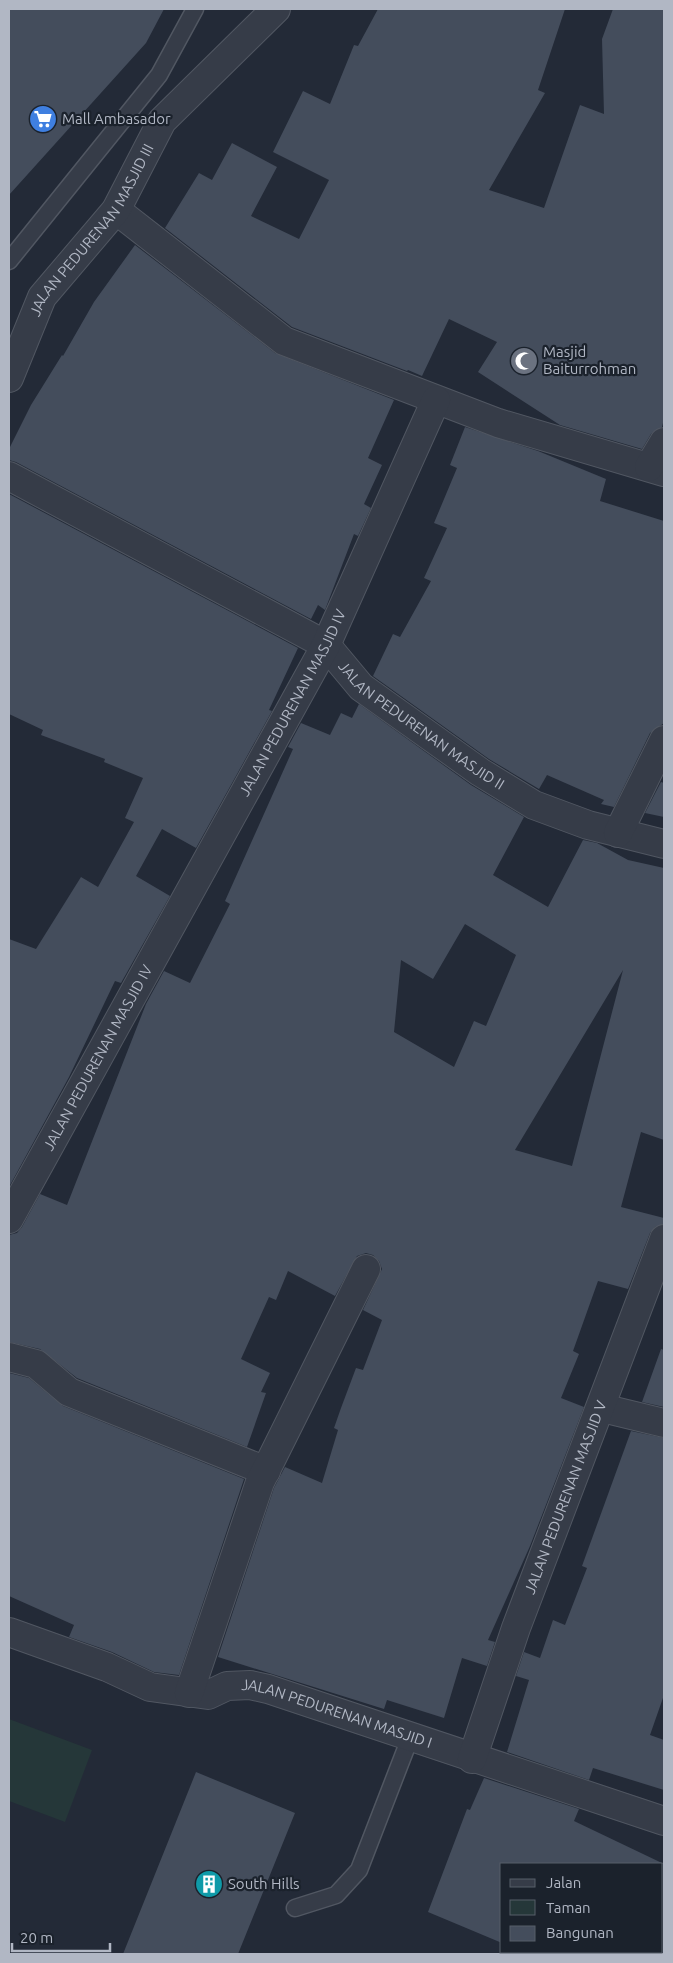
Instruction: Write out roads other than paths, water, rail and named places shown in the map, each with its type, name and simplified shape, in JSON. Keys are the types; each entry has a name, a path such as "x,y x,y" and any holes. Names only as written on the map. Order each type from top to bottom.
{"street":[{"name":"JALAN PEDURENAN MASJID III","path":"9,378 42,297 116,210 162,121 276,9"},
{"path":"116,210 284,341 498,423 657,469 664,442"},
{"name":"JALAN PEDURENAN MASJID IV","path":"9,1219 326,645 436,400"},
{"name":"JALAN PEDURENAN MASJID II","path":"9,476 326,645 361,687 480,772 534,805 588,825 664,844"},
{"path":"618,833 664,740"},
{"name":"JALAN PEDURENAN MASJID V","path":"472,1759 516,1628 602,1408 664,1239"},
{"path":"189,1694 260,1482 366,1269"},
{"path":"9,1357 36,1364 68,1392 266,1471"},
{"path":"602,1408 664,1423"},
{"name":"JALAN PEDURENAN MASJID I","path":"9,1632 107,1667 150,1687 189,1694 208,1694 227,1686 250,1685 664,1821"}],"lane":[{"path":"9,261 159,75 195,9"},
{"path":"295,1908 336,1895 359,1870 410,1738"}],"place":[{"name":"Mall Ambasador","path":"43,119"},
{"name":"Masjid Baiturrohman","path":"524,361"},
{"name":"South Hills","path":"209,1884"}]}
